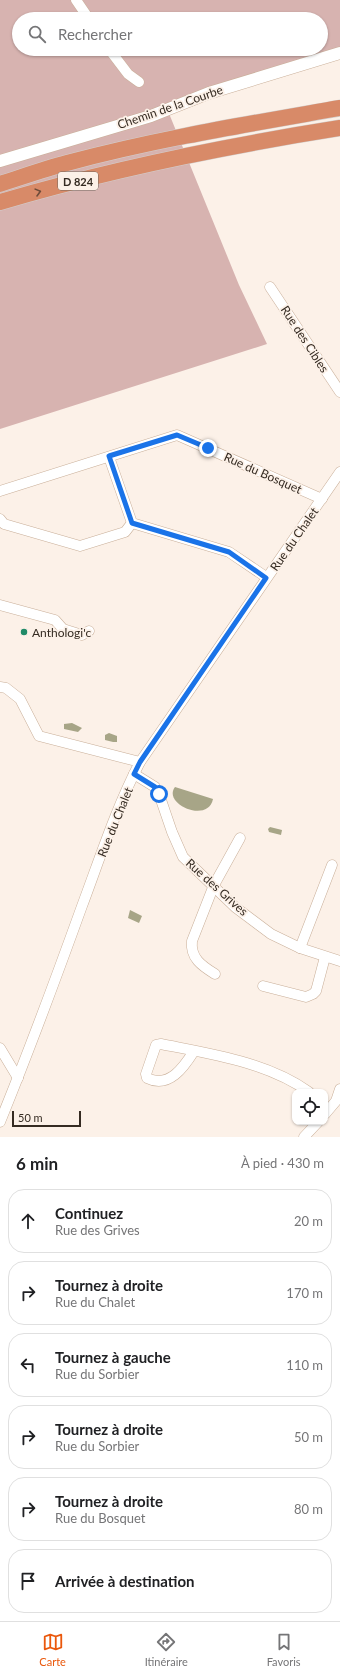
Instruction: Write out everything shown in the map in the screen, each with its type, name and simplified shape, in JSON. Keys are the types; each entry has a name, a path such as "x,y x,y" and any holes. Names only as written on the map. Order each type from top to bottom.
{"highway":[{"path":"67,163 116,146 182,129 340,98"},
{"name":"D 824","path":"0,184 67,163 154,143 340,108"},
{"name":"D 824","path":"0,202 151,163 340,128"},
{"path":"151,163 340,138"}],"street":[{"path":"76,0 84,12"},
{"name":"Chemin de la Courbe","path":"0,162 151,116 209,93 340,53"},
{"path":"114,56 128,74 139,82"},
{"name":"Rue des Cibles","path":"270,287 340,392"},
{"name":"Rue du Bosquet","path":"0,492 177,435 322,499"},
{"path":"109,456 132,523"},
{"name":"Rue du Chalet","path":"0,1122 18,1078 112,826 140,762 340,472"},
{"path":"0,519 4,524 80,546 125,532 132,523"},
{"path":"132,523 229,552 266,578"},
{"path":"0,605 55,620 63,629 82,635 90,631"},
{"path":"0,687 6,688 20,699 39,736 140,762"},
{"name":"Rue des Grives","path":"134,774 155,787 183,857 214,885 235,907 271,934 300,948 340,961"},
{"path":"215,974 199,964 191,948 192,941 214,885 240,838"},
{"path":"300,948 332,865"},
{"path":"263,986 306,997 313,994 316,991 325,957"},
{"path":"194,1051 182,1070 167,1080 154,1081 147,1078 146,1074 156,1045 161,1044 194,1051 235,1060 275,1072 305,1089"},
{"path":"0,1048 18,1078"},
{"path":"328,1107 336,1101 340,1089"},
{"path":"304,1137 315,1125"}],"shaded area":[{"path":"0,0 340,0 340,54 168,111 239,285 267,344 0,429"},
{"path":"72,723 82,728 78,732 64,729 64,724"},
{"path":"109,733 117,736 117,742 105,740 105,735"},
{"path":"175,787 213,799 209,806 203,810 195,811 187,809 175,800 173,793"},
{"path":"270,827 282,830 281,835 269,832 268,829"},
{"path":"130,910 142,916 139,923 128,918"}],"place":[{"name":"Anthologi'c","path":"24,632"}],"route":[{"path":"159,794 155,787 134,774 140,762 266,578 229,552 132,523 109,456 177,435 208,448"}]}
